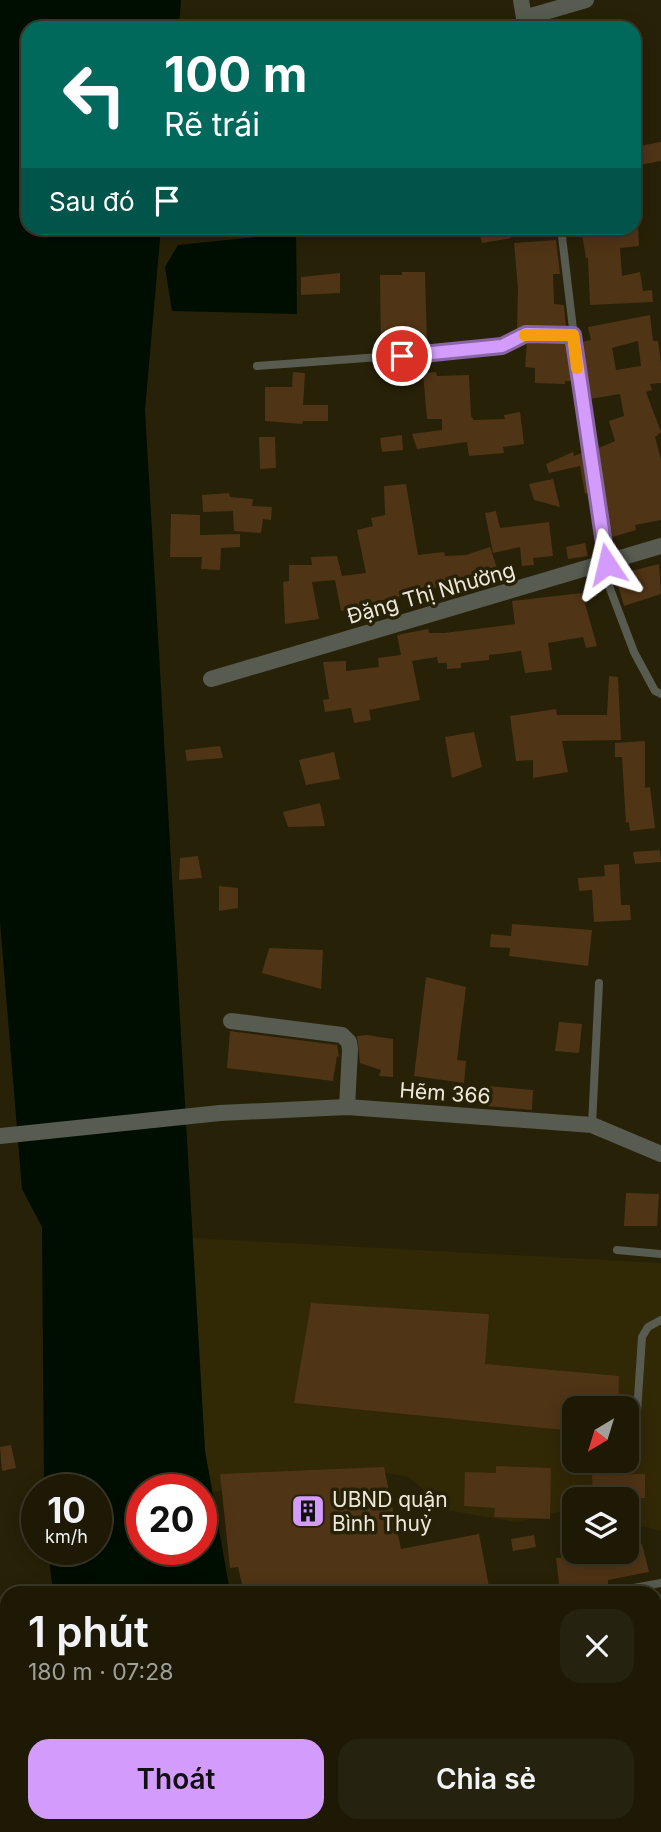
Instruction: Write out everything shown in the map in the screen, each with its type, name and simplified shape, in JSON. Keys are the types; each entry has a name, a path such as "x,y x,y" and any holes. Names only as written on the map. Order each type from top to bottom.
{"street":[{"path":"521,0 525,21"},
{"path":"530,21 586,0"},
{"name":"Đặng Thị Nhường","path":"211,679 661,546"},
{"path":"231,1021 342,1035 350,1050 347,1107"},
{"name":"Hẽm 366","path":"0,1136 220,1113 347,1107 592,1125 661,1154"}],"lane":[{"path":"563,235 573,335 604,565 634,652 655,691 661,694"},
{"path":"257,366 476,350 502,346 526,334 573,335"},
{"path":"592,1125 599,983"},
{"path":"617,1251 661,1254"},
{"path":"638,1396 642,1337 648,1327 661,1320"}],"shaded area":[{"path":"0,0 181,0 180,21 21,21 21,235 160,235 145,410 205,1451 209,1474 126,1474 126,1565 217,1565 217,1519 229,1586 52,1586 50,1565 112,1565 112,1474 44,1474 42,1227 22,1189 0,922"},
{"path":"296,235 297,314 172,311 165,267 178,245"},
{"path":"192,1238 661,1263 661,1531 639,1525 639,1487 562,1487 562,1511 517,1522 446,1510 409,1477 361,1469 217,1491 217,1474 209,1474 205,1451"}],"building":[{"path":"661,142 661,161 641,165 641,146"},
{"path":"480,235 510,235 511,238 482,243"},
{"path":"582,235 638,235 639,246 620,248 622,276 640,272 643,291 652,290 653,302 590,305"},
{"path":"556,240 560,274 553,274 554,304 564,305 566,328 517,329 518,289 514,243"},
{"path":"402,272 425,272 427,346 393,346 393,349 381,350 380,275 402,275"},
{"path":"340,273 340,293 301,295 301,277"},
{"path":"650,315 653,341 658,341 661,363 661,383 650,384 652,390 646,392 661,432 655,437 661,460 661,520 635,525 636,530 609,538 594,450 615,441 609,421 624,416 620,394 590,399 581,342 591,340 588,327","holes":["638,341 641,366 616,370 612,348"]},
{"path":"527,341 566,341 573,381 565,381 565,384 535,383 535,368 525,367"},
{"path":"293,372 305,373 303,405 328,405 328,421 303,421 302,424 265,421 265,387 292,387"},
{"path":"436,372 437,376 469,375 471,416 474,420 505,419 504,415 520,412 524,444 503,447 504,453 469,456 467,442 417,449 412,434 442,430 442,419 427,419 423,373"},
{"path":"402,435 403,450 382,452 380,438"},
{"path":"259,437 275,437 276,468 260,469"},
{"path":"573,452 574,456 582,453 588,493 585,494 580,466 549,473 546,464"},
{"path":"553,479 560,507 534,500 529,484"},
{"path":"406,484 418,555 444,552 445,556 466,555 490,547 498,571 482,576 483,585 463,588 461,580 438,583 439,587 416,590 417,593 383,600 383,603 341,611 335,580 312,582 319,619 285,624 283,582 289,581 289,565 312,565 311,557 337,556 342,576 366,573 357,530 373,526 371,518 385,515 384,486"},
{"path":"229,493 230,497 253,499 252,506 272,507 271,520 263,519 261,533 234,531 233,511 203,512 202,495"},
{"path":"496,511 500,528 549,522 553,556 533,558 534,565 522,566 520,547 493,553 485,513"},
{"path":"171,514 200,515 200,535 240,534 240,547 221,548 220,570 201,569 202,557 170,557"},
{"path":"585,543 588,556 568,559 566,547"},
{"path":"659,564 661,594 624,606 615,575"},
{"path":"582,593 597,646 586,648 583,637 548,643 552,670 525,673 521,651 489,655 489,660 461,663 461,668 447,669 447,663 438,663 437,657 412,661 420,700 369,710 371,720 354,723 351,708 325,712 323,700 329,699 323,662 346,661 346,671 379,667 378,658 401,655 397,635 428,629 429,633 444,633 515,624 512,601"},
{"path":"609,676 618,677 621,740 562,741 568,772 533,778 533,760 516,761 510,716 556,709 557,715 607,715"},
{"path":"474,732 482,767 452,778 445,737"},
{"path":"645,741 645,788 650,787 655,828 630,831 629,822 626,823 622,757 615,757 615,743"},
{"path":"220,746 223,758 187,761 185,750"},
{"path":"334,752 340,779 306,785 299,760"},
{"path":"320,803 325,826 288,827 283,812"},
{"path":"660,850 661,862 635,864 633,852"},
{"path":"198,856 202,878 179,880 180,858"},
{"path":"619,864 621,905 630,905 631,920 594,922 592,890 579,891 578,878 605,876 604,865"},
{"path":"219,886 238,888 238,908 219,911"},
{"path":"512,924 592,930 588,966 509,956 510,948 490,947 491,934 511,936"},
{"path":"269,948 323,950 321,989 262,973"},
{"path":"426,977 466,987 457,1060 466,1061 464,1083 414,1076"},
{"path":"559,1022 582,1024 579,1053 555,1051"},
{"path":"230,1031 337,1045 339,1057 337,1056 333,1081 227,1068"},
{"path":"357,1036 393,1039 393,1077 379,1076 381,1070 360,1063"},
{"path":"488,1086 533,1090 532,1110 486,1106"},
{"path":"626,1193 659,1194 657,1226 624,1226"},
{"path":"311,1303 489,1314 485,1364 619,1376 618,1396 562,1396 562,1430 294,1403"},
{"path":"11,1445 16,1468 2,1471 0,1447"},
{"path":"496,1466 551,1468 550,1519 494,1517 495,1508 464,1506 465,1472 496,1473"},
{"name":"UBND quận Bình Thuỷ","path":"384,1467 401,1549 479,1534 489,1586 243,1586 238,1567 230,1568 220,1474"},
{"path":"645,1474 645,1498 639,1498 639,1487 592,1487 592,1475"},
{"path":"534,1535 536,1547 513,1551 511,1539"},
{"path":"639,1544 642,1544 649,1572 608,1580 608,1585 559,1586 556,1558 562,1558 562,1564 639,1564"}],"slow traffic":[{"path":"525,335 573,335 577,368"}],"place":[{"name":"UBND quận Bình Thuỷ","path":"308,1511"}],"route":[{"path":"402,356 502,346 515,342 526,334 573,335 587,446 607,564"}]}
